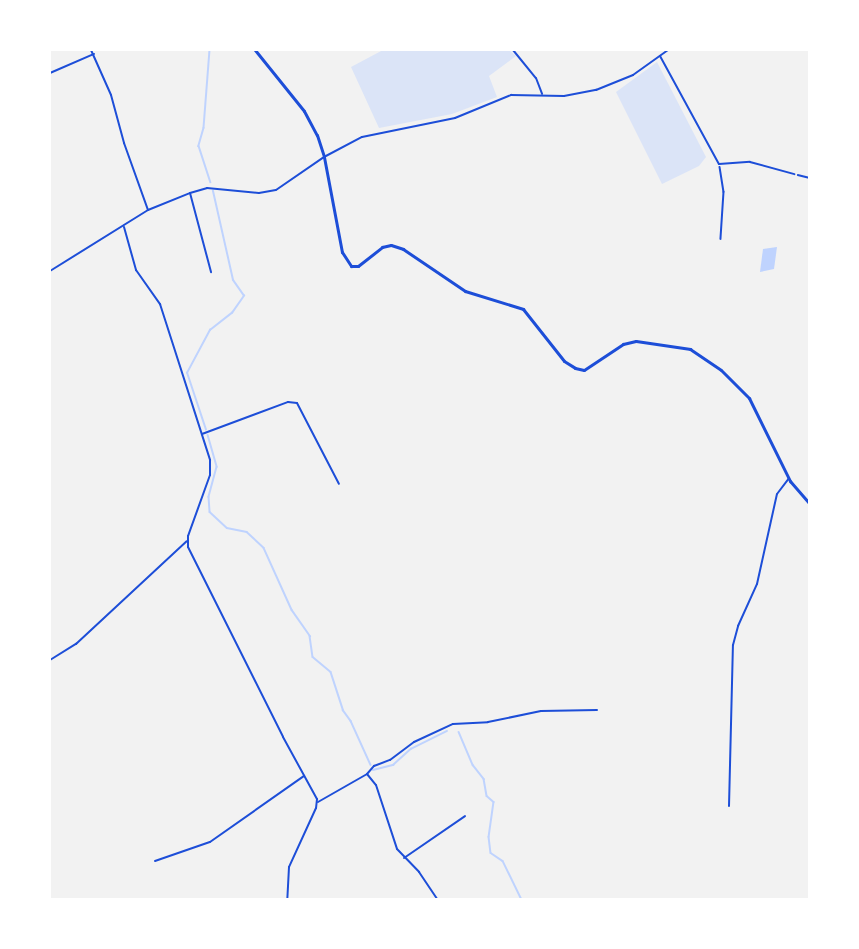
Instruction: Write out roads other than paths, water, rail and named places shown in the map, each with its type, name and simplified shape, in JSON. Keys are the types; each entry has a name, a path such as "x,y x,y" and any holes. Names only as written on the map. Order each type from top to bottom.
{"street":[{"path":"91,50 111,95 124,143 148,210"},
{"path":"255,50 304,111 324,157 342,252 351,266 358,266 381,247 391,245 403,249 465,291 524,309 564,362 575,368 584,370 622,344 636,341 690,349 721,370 749,398 789,478 810,504"},
{"path":"513,50 536,78 542,94"},
{"path":"50,272 148,210 190,193 207,188 259,193 276,190 324,157 362,137 455,118 511,95 564,96 596,90 633,75 668,50"},
{"path":"50,73 94,54"},
{"path":"660,56 719,164 750,162 794,174"},
{"path":"190,193 211,272"},
{"path":"50,660 76,644 187,541 210,475 210,460 160,304 136,270 124,227"},
{"path":"202,434 288,402 297,403 339,484"},
{"path":"729,806 731,682 735,638 757,584 777,494 789,478"},
{"path":"187,541 317,802"},
{"path":"287,900 289,867 317,802 367,774 374,765 390,760 414,742 453,723 488,722 541,711 597,710"},
{"path":"367,774 376,785 393,842 404,858 419,872 438,900"},
{"path":"154,861 210,842 304,776"},
{"path":"404,858 465,816"}],"water":[{"path":"777,247 774,269 760,272 763,249"}],"waterway":[{"path":"210,50 204,128 199,146 211,182"},
{"path":"206,430 187,373 210,330 232,313 244,296 233,280 213,191"},
{"path":"208,435 217,467 209,497 210,512 227,528 247,532 264,548 292,610 310,636 313,657 331,672 343,710 351,721 371,765"},
{"path":"373,770 393,765 411,749 447,731"},
{"path":"459,732 473,765 484,779 487,796 494,802 489,837 491,853 503,861 522,900"}]}
